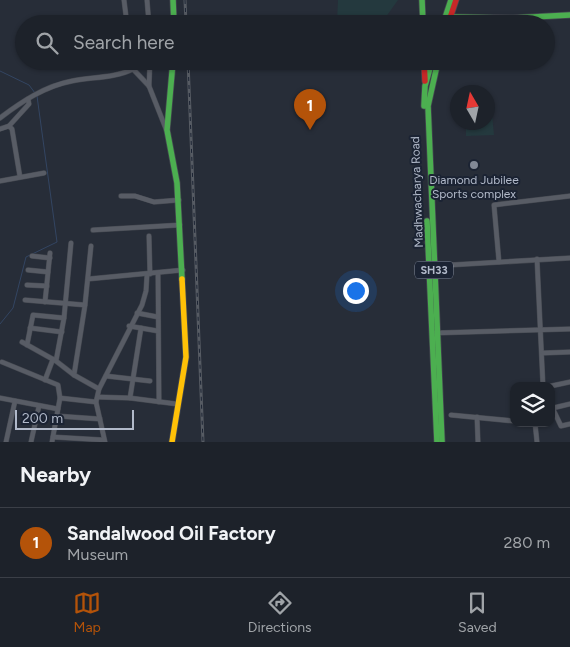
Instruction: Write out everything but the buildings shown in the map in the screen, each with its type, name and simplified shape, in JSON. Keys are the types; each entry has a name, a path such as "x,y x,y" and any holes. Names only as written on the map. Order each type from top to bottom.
{"main road":[{"path":"173,0 174,15"},
{"path":"422,0 423,15"},
{"path":"448,15 451,0"},
{"path":"449,15 456,0"},
{"path":"555,17 570,15"},
{"path":"172,70 167,130 179,200 186,357 172,442"},
{"path":"424,70 425,86 429,98"},
{"name":"Madhwacharya Road","path":"429,70 425,86 437,442"},
{"name":"SH33","path":"429,98 436,70"},
{"name":"Madhwacharya Road","path":"429,98 431,266"},
{"name":"Madhwacharya Road","path":"434,333 442,442"}],"street":[{"path":"124,0 126,15"},
{"path":"147,0 148,15"},
{"path":"0,118 40,92 70,81 130,70"},
{"path":"134,70 149,86 167,130"},
{"path":"149,86 150,70"},
{"path":"0,129 9,126 26,110 29,98"},
{"path":"9,126 20,178"},
{"path":"0,181 44,173"},
{"path":"121,196 135,196 154,202 179,200"},
{"path":"500,262 494,205 570,196"},
{"path":"93,230 180,225"},
{"path":"2,362 60,387 60,398 52,440 105,441 96,402 99,389 145,298 149,236"},
{"path":"44,380 54,360 62,332 71,243"},
{"path":"74,375 86,305 91,246"},
{"path":"32,256 50,255 45,302"},
{"path":"431,266 570,258"},
{"path":"537,259 542,330 543,382"},
{"path":"28,270 48,272"},
{"path":"88,279 183,270"},
{"path":"158,273 159,402"},
{"path":"27,285 47,286"},
{"path":"25,300 86,305"},
{"path":"137,313 158,317"},
{"path":"64,318 33,315 24,343 99,389"},
{"path":"130,326 158,331"},
{"path":"30,328 62,332"},
{"path":"130,398 141,328"},
{"path":"434,333 570,329"},
{"path":"543,353 570,352"},
{"path":"106,376 150,381"},
{"path":"555,385 570,382"},
{"path":"98,397 130,398 177,404"},
{"path":"0,398 58,409"},
{"path":"60,398 96,402"},
{"path":"6,442 15,402"},
{"path":"555,406 570,404"},
{"path":"31,442 39,406"},
{"path":"555,413 561,426 570,424"},
{"path":"451,415 510,421"},
{"path":"57,416 100,419"},
{"path":"477,417 478,442"},
{"path":"535,427 537,442"}],"green space":[{"path":"338,0 398,0 387,15 337,15"},
{"path":"466,130 494,130 494,135 466,136"}],"waterway":[{"path":"0,71 29,85 35,93"},
{"path":"0,324 13,308 26,257 57,242 37,96"}],"railway":[{"path":"185,0 186,15"},
{"path":"188,70 203,442"}],"traffic: fast":[{"path":"173,0 174,15"},
{"path":"422,0 423,15"},
{"path":"446,15 451,0"},
{"path":"555,16 570,15"},
{"path":"172,70 167,130 177,183 182,279"},
{"path":"424,106 425,86 429,70"},
{"path":"436,70 428,106 442,442"},
{"path":"427,221 437,442"}],"traffic: slow":[{"path":"172,442 186,357 182,279"}],"traffic: jam":[{"path":"451,15 456,0"},
{"path":"424,70 425,81"}],"place":[{"name":"Sandalwood Oil Factory","path":"310,130"},
{"name":"Diamond Jubilee Sports complex","path":"474,165"}]}
